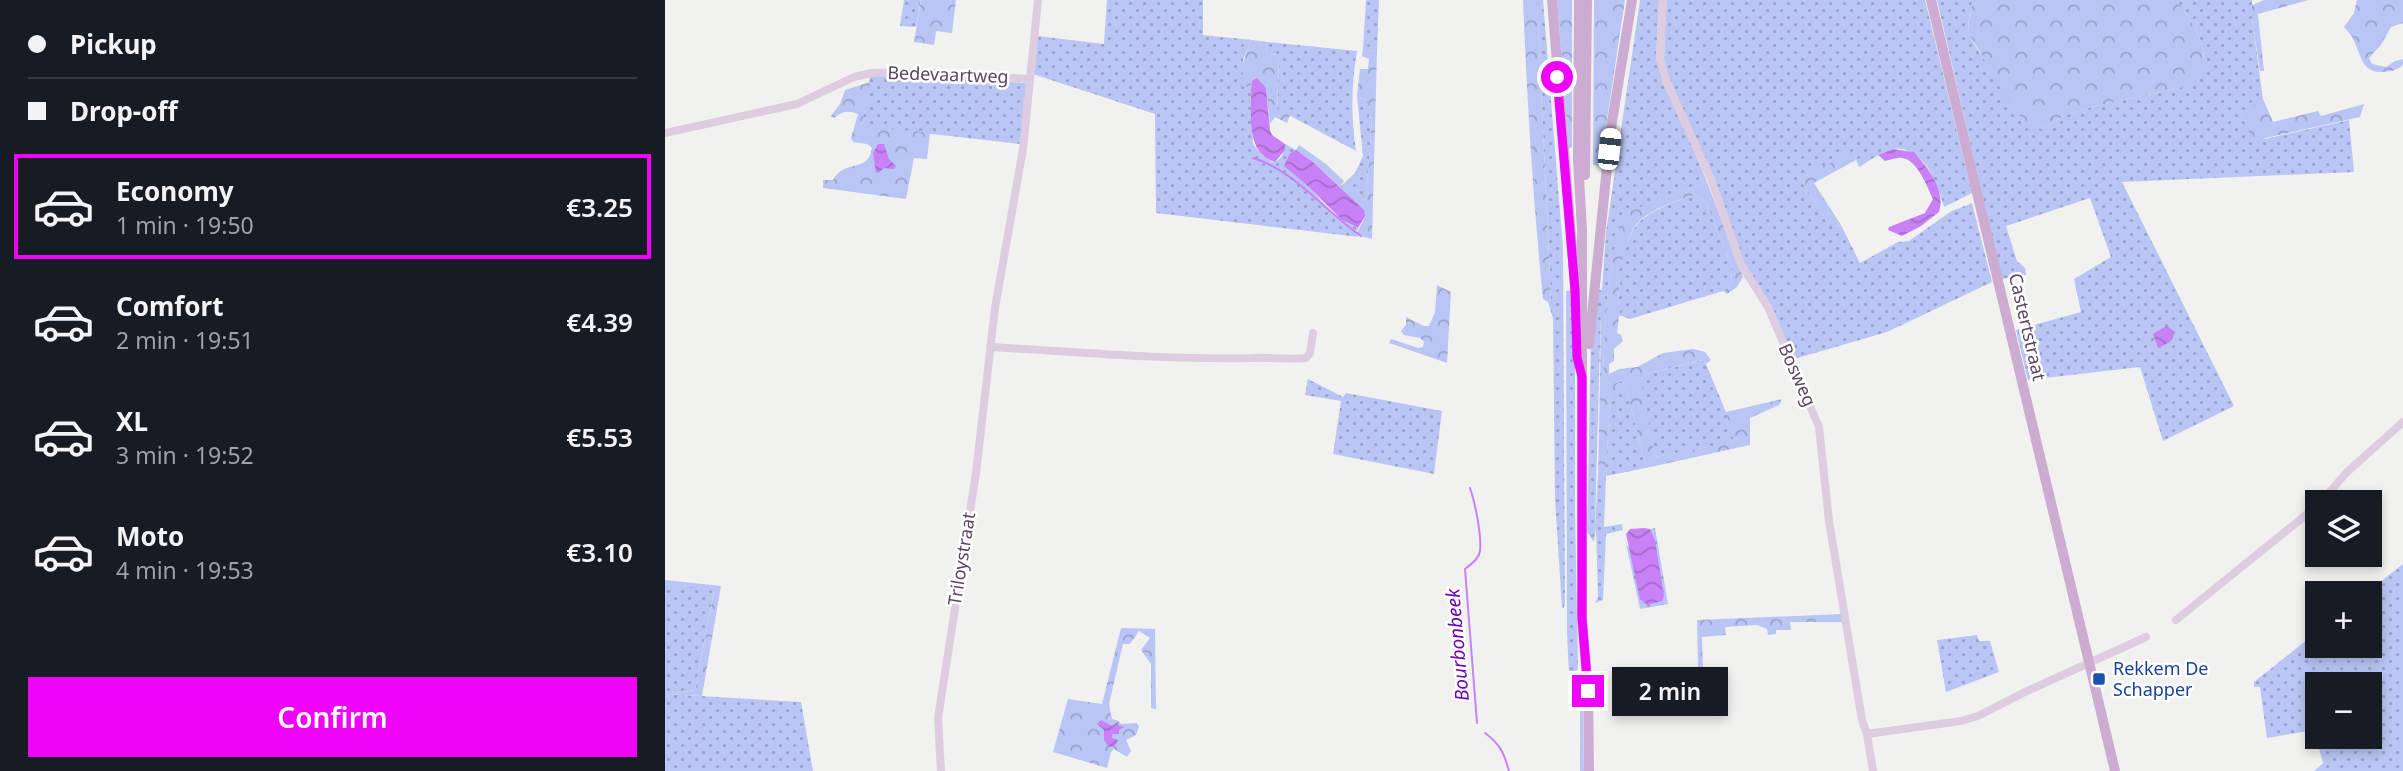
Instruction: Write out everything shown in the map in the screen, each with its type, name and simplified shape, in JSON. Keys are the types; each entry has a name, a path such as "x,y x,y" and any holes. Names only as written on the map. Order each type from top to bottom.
{"main road":[{"path":"1552,0 1575,290 1577,357 1582,377"},
{"path":"1579,0 1582,618 1588,691 1589,771"},
{"path":"1582,230 1587,0"},
{"path":"1582,377 1589,351 1611,128 1632,0"},
{"name":"Castertstraat","path":"1931,0 2115,771"}],"street":[{"name":"Triloystraat","path":"941,771 938,718 976,473 995,308 1023,149 1038,0"},
{"name":"Bosweg","path":"1663,0 1660,58 1666,81 1711,179 1741,264 1768,307 1819,427 1829,521 1873,771"},
{"name":"Bedevaartweg","path":"665,132 797,104 854,77 871,73 917,72 1030,79"},
{"path":"991,347 1181,359 1297,359 1306,358 1310,353 1313,333"},
{"path":"2331,490 2346,473 2401,424"},
{"path":"2176,620 2305,516"},
{"path":"1867,734 1961,721 1978,716 2146,637"}],"green space":[{"path":"904,0 921,0 916,27 900,26"},
{"path":"921,0 956,0 952,33 936,31 934,45 914,42"},
{"path":"1107,0 1203,0 1203,35 1252,40 1243,59 1245,86 1251,89 1253,144 1272,162 1282,156 1285,144 1296,150 1290,153 1310,186 1336,215 1358,228 1356,235 1359,237 1156,213 1155,114 1033,74 1037,36 1104,44"},
{"path":"1366,0 1379,0 1377,52 1363,49"},
{"path":"1523,0 1537,0 1551,299 1548,302 1543,299 1536,225"},
{"path":"1537,0 1543,0 1563,249 1564,608 1555,499 1553,318 1548,302 1551,299"},
{"path":"1557,0 1572,0 1572,147 1569,148"},
{"path":"1594,0 1625,0 1600,166 1593,165"},
{"path":"1640,0 1659,0 1656,59 1707,182 1628,212 1620,229 1608,294 1603,381 1600,381 1601,306 1595,527 1598,476 1606,475 1610,393 1618,382 1623,382 1626,388 1646,468 1606,476 1604,527 1622,524 1623,530 1606,534 1603,600 1595,603 1598,597 1596,528 1594,542 1587,532 1591,338 1596,290 1602,290 1606,233"},
{"path":"1666,0 1925,0 1972,193 1944,207 1933,177 1921,159 1904,149 1889,150 1859,167 1853,152 1800,179 1831,227 1841,225 1860,263 1898,242 1909,241 1950,212 1972,203 1992,282 1887,332 1794,359 1745,266 1718,188 1667,73 1664,59"},
{"path":"1937,0 1973,0 1969,32 1973,41 1990,67 2041,129 2066,115 2091,107 2180,88 2204,66 2200,38 2177,0 2252,0 2263,99 2240,114 2265,139 2349,120 2354,172 2122,182 2234,406 2163,441 2140,367 2028,380 2016,330 2081,312 2074,279 2111,257 2090,198 2006,226 2017,261 2025,268 2026,275 2002,279"},
{"path":"1973,0 2177,0 2200,38 2204,66 2196,77 2180,88 2091,107 2066,115 2041,129 2031,125 2014,109 1970,36"},
{"path":"2264,0 2309,0 2258,14 2264,71 2260,71 2252,5"},
{"path":"2357,0 2403,0 2403,23 2391,27 2381,45 2369,58 2372,64 2386,67 2403,59 2403,65 2394,70 2375,72 2363,62 2352,37 2344,27 2354,13"},
{"path":"1252,40 1267,42 1266,54 1279,55 1277,114 1282,117 1285,112 1290,115 1287,123 1275,117 1270,124 1266,88 1252,81 1251,89 1245,86 1243,63"},
{"path":"1267,42 1357,51 1352,101 1356,151 1285,113 1282,117 1277,114 1279,55 1266,54"},
{"path":"1363,49 1377,52 1372,239 1356,235 1364,219 1342,191 1349,185 1366,199 1372,119 1366,111 1369,102 1357,96 1360,69 1368,69 1369,59 1362,56"},
{"path":"904,75 1027,83 1020,144 862,126 870,76"},
{"path":"870,82 862,125 930,133 927,159 914,158 906,199 823,188 823,180 833,180 844,169 861,164 870,156 872,148 867,144 853,142 851,138 858,114 848,112 834,118 831,116 840,104 845,90"},
{"path":"1357,96 1369,102 1369,116 1372,119 1364,200 1349,186 1342,191 1340,187 1355,173 1363,156"},
{"path":"2263,99 2273,122 2318,111 2321,116 2364,104 2360,117 2257,140 2250,134 2240,113"},
{"path":"1299,145 1344,181 1340,187 1296,150"},
{"path":"1853,151 1856,160 1814,183 1841,225 1831,227 1800,179"},
{"path":"1707,182 1743,277 1737,287 1727,294 1723,291 1731,285 1732,267 1706,202 1694,195 1647,215 1636,225 1627,243 1617,277 1620,278 1618,299 1621,300 1617,333 1623,341 1614,349 1614,361 1609,364 1609,374 1619,369 1637,367 1663,353 1693,349 1705,352 1711,360 1706,364 1702,360 1649,373 1641,382 1655,457 1734,442 1726,412 1782,399 1779,405 1750,418 1750,445 1646,468 1626,388 1623,382 1618,382 1610,394 1606,476 1598,476 1600,381 1603,380 1607,294 1620,230 1627,212"},
{"path":"1694,195 1706,202 1732,267 1731,285 1723,291 1630,319 1619,315 1620,279 1617,277 1633,231 1655,211"},
{"path":"1437,285 1451,292 1447,363 1389,343 1391,339 1418,348 1423,347 1424,342 1420,338 1404,335 1401,331 1406,325 1406,317 1429,326 1435,312"},
{"path":"1572,290 1575,326 1578,669 1571,675 1567,633 1566,291"},
{"path":"1703,360 1726,412 1735,442 1655,457 1640,382 1649,373"},
{"path":"1308,379 1343,397 1346,393 1442,411 1434,474 1333,454 1341,401 1305,395"},
{"path":"1655,528 1668,604 1640,609 1624,534 1627,546 1655,540 1650,529"},
{"path":"2403,564 2403,771 2314,771 2323,763 2319,749 2382,749 2382,672 2305,672 2305,732 2267,738 2260,687 2254,687 2254,682 2305,642 2305,658 2382,658 2381,581"},
{"path":"665,580 721,586 702,696 665,694 665,691 675,693 695,690 714,591 665,584"},
{"path":"665,584 714,590 695,690 675,693 665,691"},
{"path":"1841,614 1843,622 1790,622 1791,630 1776,630 1776,634 1768,635 1767,629 1757,625 1725,627 1726,635 1702,637 1703,669 1698,669 1697,620"},
{"path":"1121,628 1155,629 1156,709 1151,708 1151,664 1141,650 1150,638 1139,631 1130,644 1123,644 1109,704 1112,719 1121,724 1137,723 1139,727 1136,735 1126,740 1131,751 1127,757 1114,749 1107,768 1053,752 1068,699 1102,704"},
{"path":"1977,635 1979,641 1990,641 1999,672 1946,692 1937,640"},
{"path":"1582,677 1584,771 1580,771 1580,690 1575,684"},
{"path":"665,694 801,702 813,771 665,771"}],"water":[{"path":"1257,78 1266,88 1272,135 1285,144 1285,150 1275,162 1265,157 1254,142 1251,89 1252,81"},
{"path":"878,144 884,144 889,159 896,166 894,169 884,168 876,172 873,153"},
{"path":"1893,149 1914,152 1930,172 1938,188 1941,204 1939,212 1902,236 1888,230 1889,227 1925,213 1933,199 1921,175 1908,160 1900,158 1885,161 1878,155"},
{"path":"1296,150 1313,162 1364,210 1365,216 1358,228 1342,220 1284,166 1290,153"},
{"path":"2166,326 2173,330 2173,337 2170,342 2158,348 2153,334"},
{"path":"1630,529 1650,529 1655,540 1664,596 1662,601 1647,605 1640,599 1626,534"},
{"path":"1101,720 1112,726 1118,722 1118,725 1124,727 1119,730 1119,734 1112,734 1112,738 1118,740 1114,747 1108,746 1104,740 1104,730 1097,724"}],"waterway":[{"name":"Bourbonbeek","path":"1253,158 1283,172 1361,236"},
{"name":"Bourbonbeek","path":"1470,488 1478,520 1480,545 1478,556 1465,569 1477,723"},
{"name":"Bourbonbeek","path":"1485,733 1501,749 1509,771"}],"place":[{"name":"Rekkem De Schapper","path":"2099,679"}],"route":[{"path":"1557,77 1575,290 1577,357 1582,377 1582,618 1588,691"}]}
